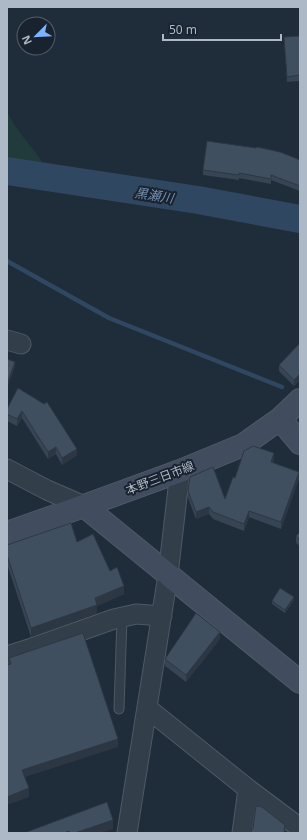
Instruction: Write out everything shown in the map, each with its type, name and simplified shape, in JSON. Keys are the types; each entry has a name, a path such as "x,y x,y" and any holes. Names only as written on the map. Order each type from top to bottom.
{"main road":[{"name":"本野三日市線","path":"7,533 180,471 243,445 280,419 300,400"},
{"path":"280,419 300,443"},
{"path":"84,506 300,682"}],"street":[{"path":"7,470 46,490 84,506"},
{"path":"127,833 162,616 180,471"},
{"path":"7,656 122,617 136,614 162,616"},
{"path":"147,708 248,789 300,828"},
{"path":"242,833 248,789"}],"lane":[{"path":"118,709 122,617"}],"green space":[{"path":"7,111 15,126 42,161 37,188 7,183"}],"building":[{"path":"300,36 300,75 287,77 284,37"},
{"path":"207,141 257,147 280,152 300,160 300,186 271,175 271,179 239,173 239,175 203,170"},
{"path":"300,343 300,374 294,380 279,365"},
{"path":"7,359 15,362 7,384"},
{"path":"18,388 44,404 47,402 77,449 62,458 56,447 48,452 22,411 17,419 7,414 7,409"},
{"path":"253,446 274,453 271,462 299,472 281,522 249,511 244,524 213,512 209,507 196,512 188,491 190,477 213,467 225,499 233,477 235,478 244,451"},
{"path":"71,523 77,542 93,534 110,571 117,567 124,586 95,598 97,605 31,628 7,555 7,545"},
{"path":"300,532 300,540 296,536"},
{"path":"280,588 294,597 285,610 272,601"},
{"path":"196,613 220,632 186,675 165,659"},
{"path":"83,633 118,739 22,770 29,788 7,797 7,665 11,664 9,658"},
{"path":"107,802 113,820 75,833 70,833 69,831 64,833 24,833"},
{"path":"256,806 262,807 285,825 284,833 250,833 253,828"}],"waterway":[{"name":"黒瀬川","path":"7,171 198,200 300,219"},
{"path":"7,261 109,318 282,387"}]}
